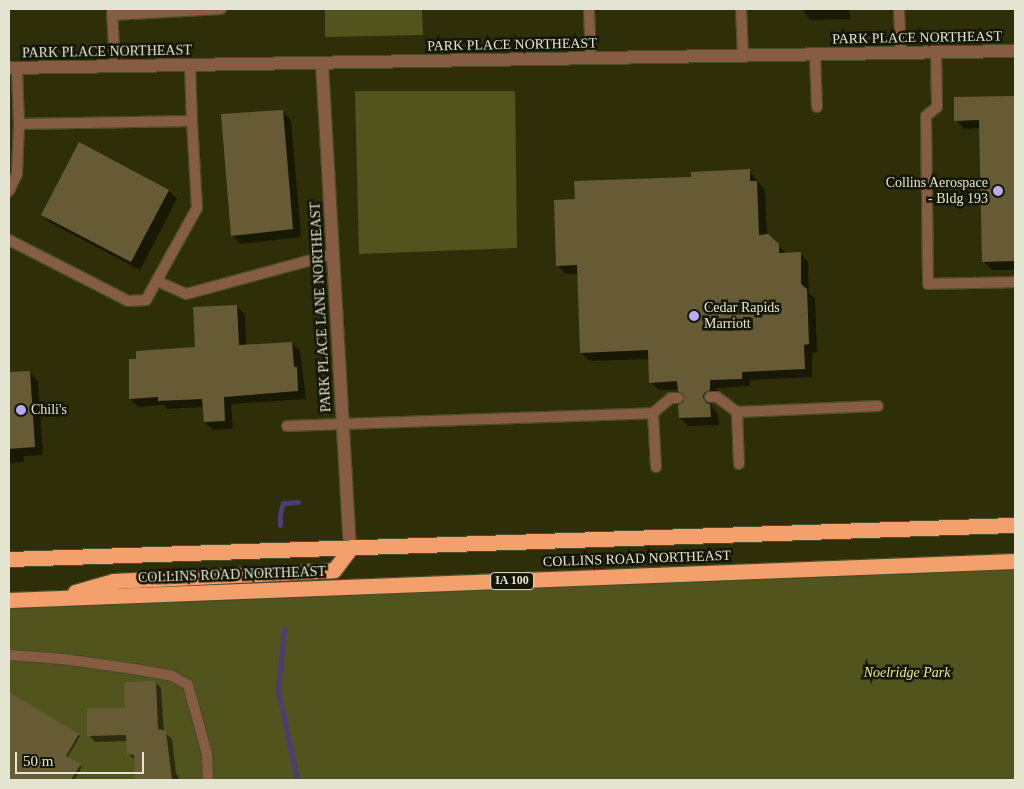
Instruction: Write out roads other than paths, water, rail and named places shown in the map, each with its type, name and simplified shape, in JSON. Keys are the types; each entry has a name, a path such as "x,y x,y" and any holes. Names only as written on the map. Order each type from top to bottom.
{"highway":[{"name":"COLLINS ROAD NORTHEAST","path":"9,559 350,549 1015,524"},
{"name":"COLLINS ROAD NORTHEAST","path":"50,599 113,581 334,570 350,549"},
{"name":"COLLINS ROAD NORTHEAST","path":"9,600 1015,561"}],"street":[{"name":"PARK PLACE NORTHEAST","path":"13,68 815,56 1015,51"},
{"name":"PARK PLACE LANE NORTHEAST","path":"322,64 350,549"}],"lane":[{"path":"115,67 112,12 221,9"},
{"path":"741,9 743,57"},
{"path":"899,9 901,54"},
{"path":"589,10 590,59"},
{"path":"936,53 937,107 926,116 928,284 1015,282"},
{"path":"815,56 817,107"},
{"path":"9,240 128,301 146,300 197,208 190,66"},
{"path":"9,191 18,174 19,124 13,68"},
{"path":"19,124 192,121"},
{"path":"157,280 186,294 333,254"},
{"path":"710,398 717,397 737,412 878,406"},
{"path":"287,426 653,413 671,398 678,398"},
{"path":"737,412 739,464"},
{"path":"653,413 656,467"},
{"path":"9,655 63,658 134,669 172,676 188,685 207,754 208,780"}],"waterway":[{"path":"280,525 283,503 298,502"},
{"path":"284,629 278,690 297,780"}],"place":[{"name":"Collins Aerospace - Bldg 193","path":"998,191"},
{"name":"Cedar Rapids Marriott","path":"694,316"},
{"name":"Chili's","path":"21,410"}],"park label":[{"name":"Noelridge Park","path":"907,673"}]}
